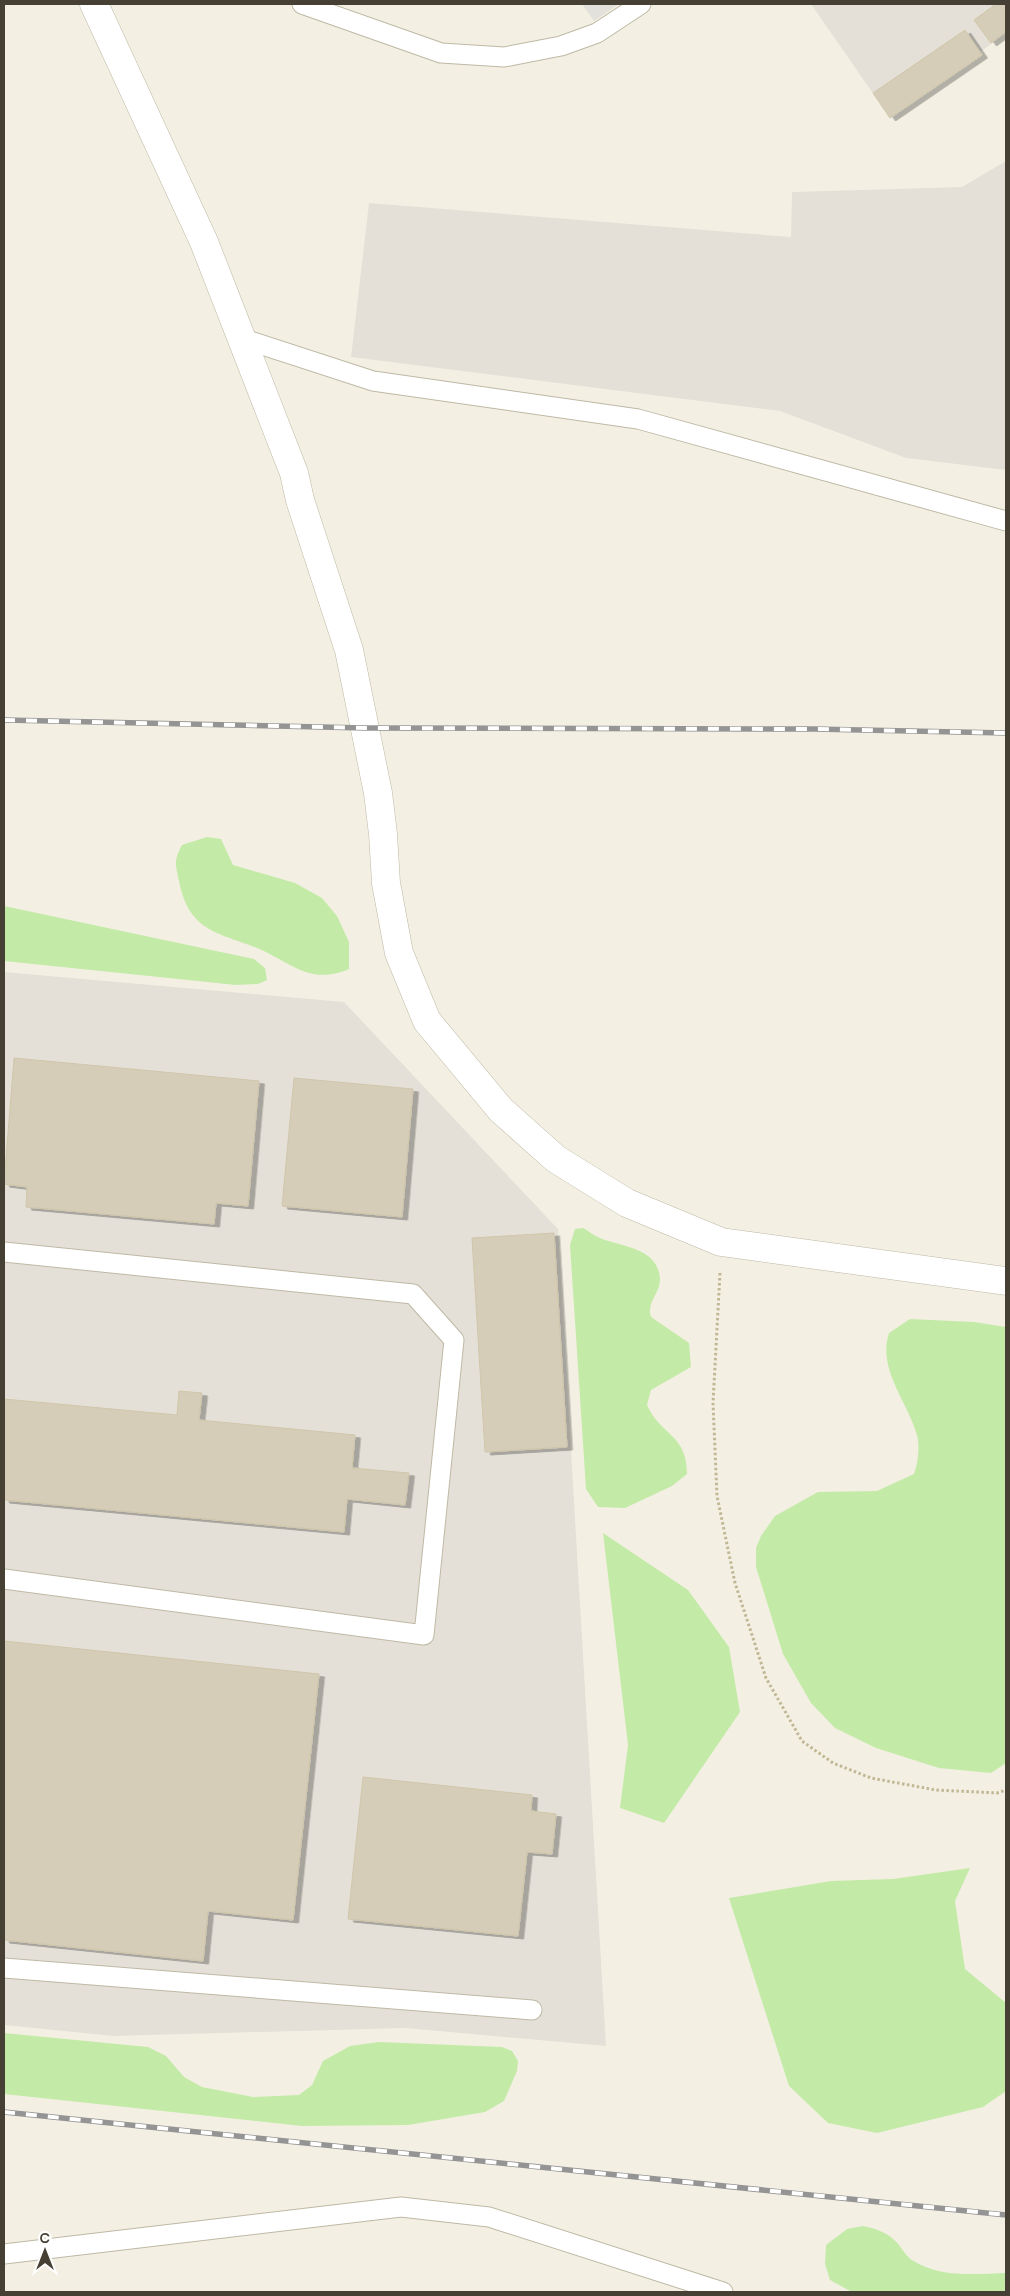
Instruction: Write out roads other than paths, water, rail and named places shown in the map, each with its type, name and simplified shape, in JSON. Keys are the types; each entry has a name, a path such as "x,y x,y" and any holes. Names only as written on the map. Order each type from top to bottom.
{"street":[{"path":"94,4 204,242 294,473 300,500 349,650 378,793 386,883 399,953 427,1021 501,1110 556,1159 627,1203 721,1242 1006,1281"}],"lane":[{"path":"302,4 441,53 504,57 561,46 597,33 641,4"},
{"path":"241,338 373,381 638,419 1006,521"},
{"path":"4,1252 413,1294 454,1340 424,1635 4,1579"},
{"path":"4,1968 532,2010"},
{"path":"4,2254 401,2207 489,2217 723,2292"}],"railway":[{"path":"4,720 365,728 813,729 1006,733"},
{"path":"4,2112 1006,2215"}]}
